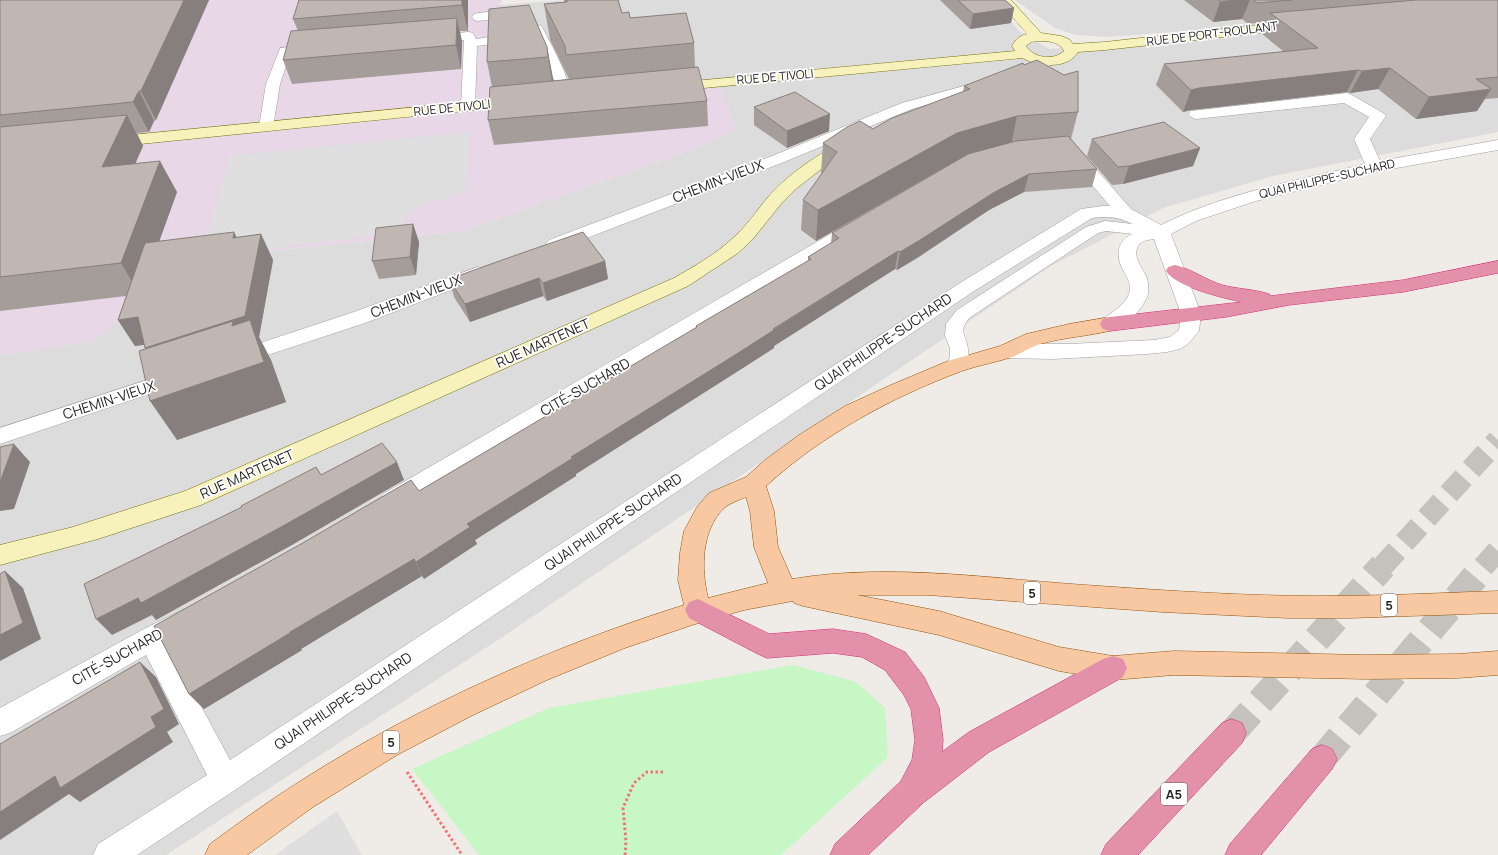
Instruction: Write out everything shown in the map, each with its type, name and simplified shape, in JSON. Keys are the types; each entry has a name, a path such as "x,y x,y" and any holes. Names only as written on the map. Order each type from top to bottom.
{"highway":[{"path":"1110,324 1226,311 1289,299 1403,286 1498,267"},
{"path":"1175,271 1190,280 1214,290 1261,298 1289,299"},
{"path":"698,610 768,646 833,641 866,646 895,661 914,686 925,708 929,740 926,761 912,792"},
{"path":"846,855 912,792 979,742 1113,668"},
{"name":"A5","path":"1117,855 1232,733"},
{"path":"1242,855 1322,759"}],"main road":[{"path":"698,610 691,580 692,553 696,531 705,514 718,500 754,483 773,466 807,441 853,412 898,390 955,366 1007,351 1033,339 1069,330 1110,324"},
{"path":"754,483 762,511 766,547 784,591"},
{"name":"5","path":"221,855 312,790 391,742 469,702 576,655 698,610 784,591 863,583 922,585 1099,597 1281,606 1349,607 1498,602"},
{"name":"5","path":"784,591 939,623 1059,659 1113,668 1174,663 1366,667 1458,666 1498,663"}],"street":[{"path":"1004,0 1037,37"},
{"name":"RUE DE PORT-ROULANT","path":"1070,48 1105,46 1310,23"},
{"path":"1037,37 1058,39 1070,48 1071,52 1069,56 1063,59 1046,60 1030,57 1024,54 1019,46 1020,42 1024,40 1037,37"},
{"name":"RUE DE TIVOLI","path":"661,88 1024,54"},
{"name":"RUE MARTENET","path":"0,555 32,548 111,526 193,498 681,282 715,261 745,237 777,198 803,175 838,152 934,109 1042,66 1046,60"},
{"name":"CHEMIN-VIEUX","path":"542,248 778,159 906,106 987,83 1007,81"},
{"path":"547,99 579,96"},
{"path":"1196,114 1347,98 1378,116 1362,139 1374,167"},
{"name":"RUE DE TIVOLI","path":"95,144 531,101"},
{"name":"QUAI PHILIPPE-SUCHARD","path":"1110,324 1126,313 1138,296 1139,282 1128,259 1129,246 1137,237 1161,232 1190,217 1220,206 1374,167 1498,145"},
{"path":"1007,351 1059,353 1146,347 1176,342 1189,333 1192,322 1191,314 1161,232 1125,213 1068,147 1054,148"},
{"name":"QUAI PHILIPPE-SUCHARD","path":"109,855 225,780 966,287 1086,213 1103,211 1125,213"},
{"name":"CITÉ-SUCHARD","path":"377,510 871,218"},
{"name":"CHEMIN-VIEUX","path":"222,363 358,318 491,268"},
{"name":"CHEMIN-VIEUX","path":"0,436 191,373"},
{"name":"CITÉ-SUCHARD","path":"0,723 199,611"},
{"path":"151,638 225,780"}],"lane":[{"path":"478,17 531,16 562,83 563,98"},
{"path":"471,43 539,33"},
{"path":"421,40 469,36 471,43 468,107"},
{"path":"266,127 273,84 286,51 325,48"},
{"path":"955,366 959,348 954,336 955,324 963,314 1092,230 1105,226 1161,232"}],"path":[{"path":"624,855 626,841 623,808 634,783 647,772 664,772"}],"shaded area":[{"path":"0,0 502,0 488,22 491,99 717,78 737,131 694,149 464,231 155,263 135,307 94,341 0,355"},
{"path":"568,0 993,0 1019,31 1049,49 1438,12 1107,37 1076,35 1055,28 1015,0 1498,0 1498,132 1273,176 1163,208 1051,266 498,640 166,855 0,855 0,355 94,341 155,263 464,231 694,149 736,131 490,99 488,21 499,5"},
{"path":"469,132 466,192 421,206 409,212 405,221 403,232 201,257 230,156"},
{"path":"337,811 362,855 275,855"}],"green space":[{"path":"793,665 856,682 885,708 888,757 781,855 479,855 412,769 549,708"}],"building":[{"path":"0,0 184,0 141,91 139,91 133,102 0,115"},
{"path":"299,0 462,0 462,5 293,19"},
{"path":"567,0 618,0 622,13 629,12 630,18 686,13 694,43 566,55 565,46 544,4 567,2"},
{"path":"958,0 1005,0 1014,8 973,14"},
{"path":"1218,0 1235,0 1220,2"},
{"path":"1253,0 1292,0 1257,3"},
{"path":"1416,0 1498,0 1498,77 1476,79 1491,89 1429,97 1390,68 1362,71 1358,70 1191,90 1164,64 1318,48 1270,13"},
{"path":"529,5 547,47 548,57 487,62 489,9"},
{"path":"457,18 456,45 283,60 291,31"},
{"path":"1037,60 1064,75 1078,71 1078,112 1017,116 957,133 818,210 803,200 837,152 823,143 847,127 860,121 873,129 892,118 970,89 964,86 1023,63 1024,65"},
{"path":"698,67 707,101 488,120 490,87"},
{"path":"795,92 830,114 787,131 754,107"},
{"path":"127,115 102,167 160,161 121,263 0,277 0,127"},
{"path":"1164,122 1200,148 1129,166 1118,167 1092,139"},
{"path":"1068,136 1097,169 1029,174 993,193 920,240 900,252 898,251 773,329 774,330 735,355 571,457 573,458 467,524 470,527 416,562 414,559 290,632 189,694 154,626 301,544 411,480 419,491 811,259 808,257 839,238 832,233 968,154 1016,141"},
{"path":"413,224 410,257 372,261 376,228"},
{"path":"234,232 233,238 261,234 245,316 145,348 138,317 118,320 145,243"},
{"path":"583,232 605,261 543,283 539,278 465,304 449,279 522,253"},
{"path":"250,320 264,362 150,401 139,351 233,321 232,326"},
{"path":"382,443 397,462 141,603 138,598 96,619 84,584 242,507 241,506 316,467 321,475"},
{"path":"14,444 0,482 0,447"},
{"path":"5,571 23,623 0,635 0,574"},
{"path":"140,662 164,709 151,717 156,727 60,788 55,776 0,812 0,744"}],"tunnel":[{"path":"1382,567 1498,440"},
{"path":"1483,567 1498,550"},
{"path":"1232,733 1383,566"},
{"path":"1322,759 1484,566"}]}
